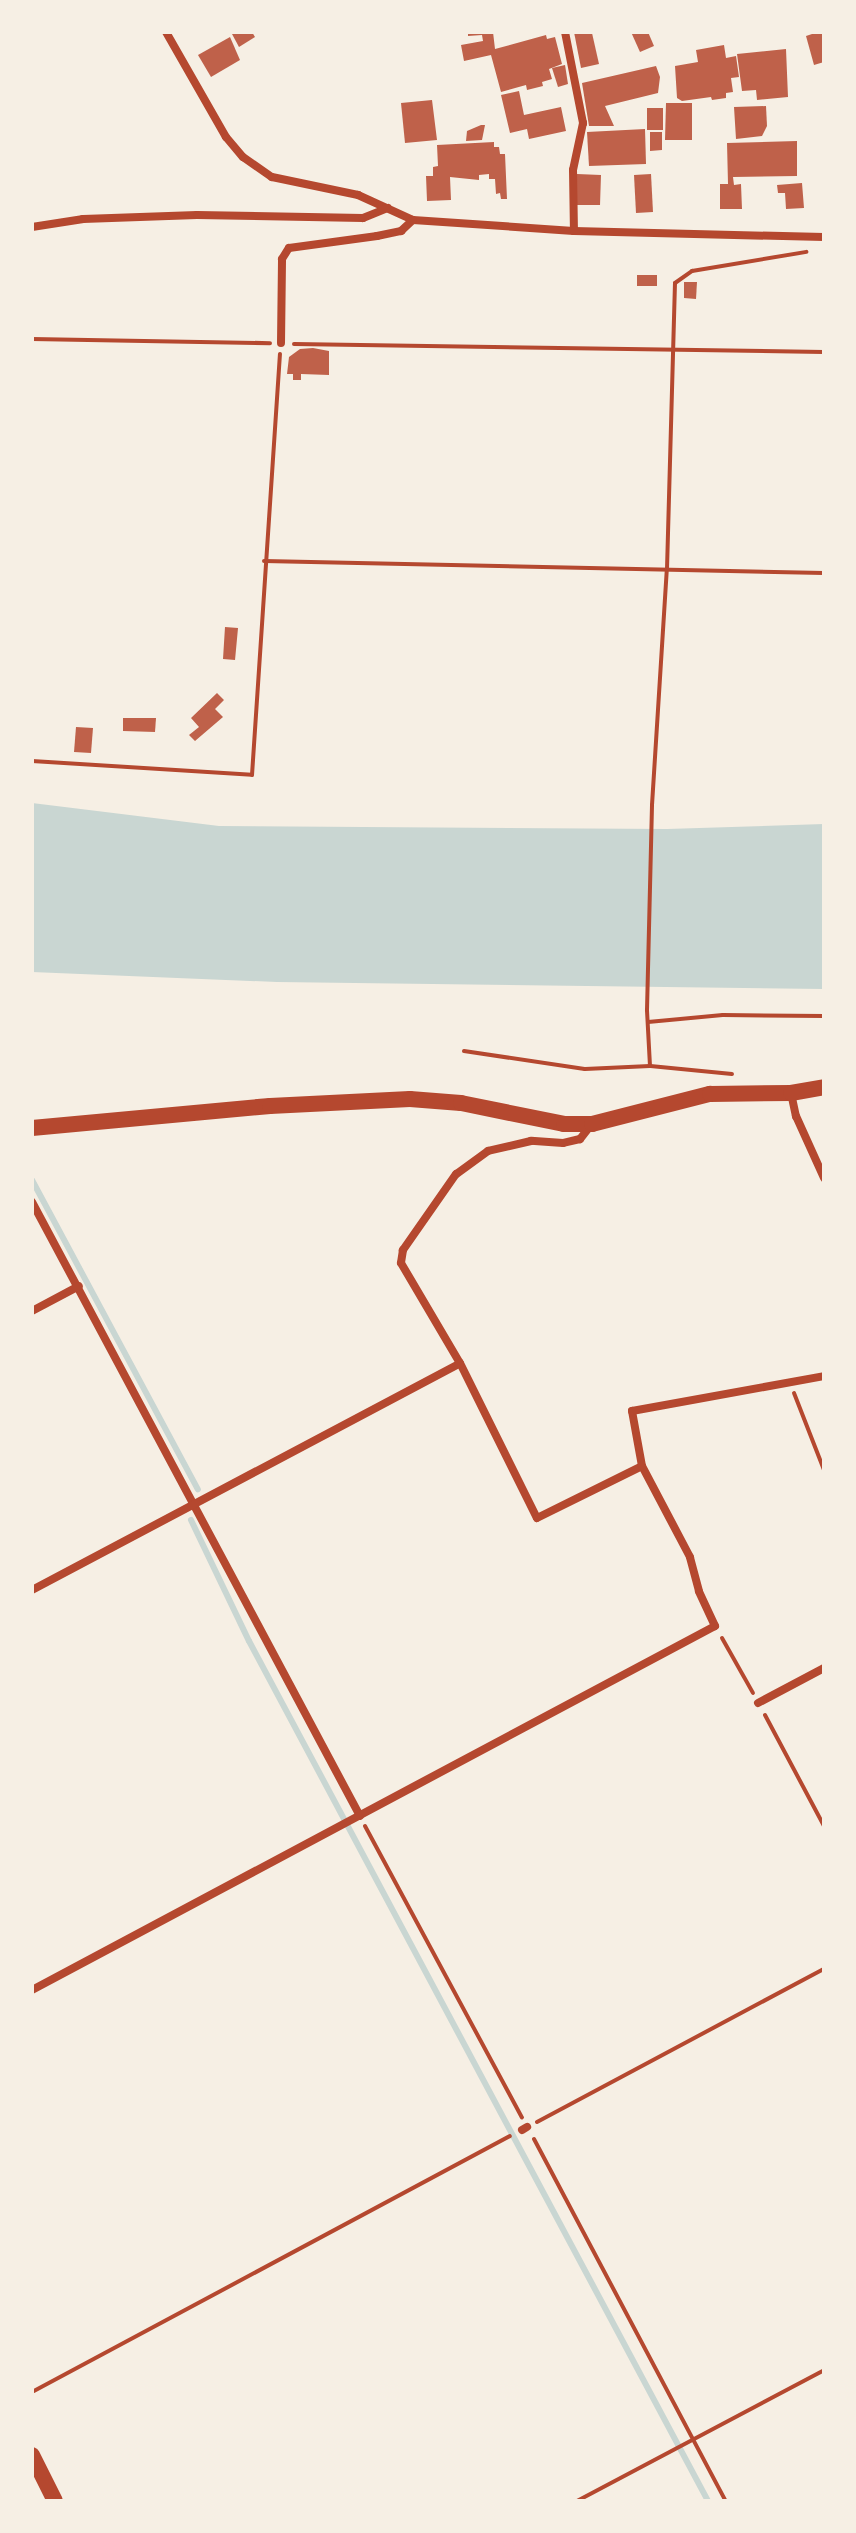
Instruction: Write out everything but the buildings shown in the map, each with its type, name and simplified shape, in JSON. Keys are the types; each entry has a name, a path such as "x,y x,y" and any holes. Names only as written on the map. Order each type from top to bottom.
{"main road":[{"path":"32,1128 270,1106 410,1099 461,1103 564,1124 592,1124 710,1094 791,1093 824,1087"},
{"path":"32,2455 55,2501"}],"street":[{"path":"166,32 226,137 243,157 272,177 358,195 413,220 574,231 824,237"},
{"path":"565,32 583,123 573,170 574,231"},
{"path":"32,227 83,219 197,215 363,218 388,208"},
{"path":"281,343 282,259 289,248 401,231 413,220"},
{"path":"791,1093 796,1116 824,1178"},
{"path":"592,1124 580,1139 515,1143 488,1151 456,1174 403,1250 401,1263 460,1363 537,1518 642,1466"},
{"path":"32,1202 360,1816"},
{"path":"32,1311 79,1286"},
{"path":"32,1590 460,1363"},
{"path":"32,1990 715,1626 699,1591 690,1557 642,1466 632,1411 824,1376"},
{"path":"758,1703 824,1668"}],"path":[{"path":"650,1066 647,1010 652,805 667,569 675,283 692,271 815,250"},
{"path":"32,339 824,352"},
{"path":"32,761 252,775 281,343"},
{"path":"264,561 824,573"},
{"path":"648,1022 723,1015 824,1016"},
{"path":"464,1051 585,1069 650,1066 699,1068 737,1075"},
{"path":"789,1380 824,1470"},
{"path":"715,1626 824,1826"},
{"path":"360,1816 726,2501"},
{"path":"32,2392 824,1969"},
{"path":"577,2501 824,2370"}],"shaded area":[{"path":"32,803 219,826 667,829 824,824 824,989 277,982 32,972"}],"waterway":[{"path":"32,1180 198,1489"},
{"path":"191,1520 249,1641 708,2501"}]}
